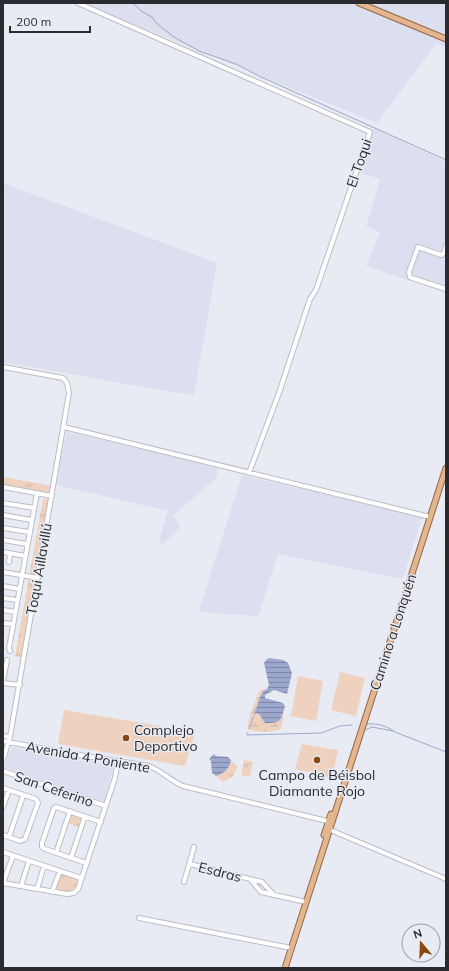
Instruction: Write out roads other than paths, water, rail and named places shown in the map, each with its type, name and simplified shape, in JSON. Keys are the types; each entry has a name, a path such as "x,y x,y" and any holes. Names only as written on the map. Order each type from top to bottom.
{"main road":[{"path":"359,3 446,39"},
{"name":"Camino a Lonquén","path":"285,968 290,948 319,863 319,853 339,797 446,468"}],"street":[{"name":"El Toqui","path":"78,3 370,132 316,290 310,299 250,473"},
{"path":"446,246 444,253 440,255 418,247 409,272 410,277 446,290"},
{"name":"Toqui Aillavillú","path":"3,367 64,378 67,383 69,393 20,685 10,740 3,760"},
{"path":"64,427 430,517"},
{"path":"3,488 52,496"},
{"path":"3,647 9,649 24,556 37,493"},
{"path":"3,503 34,508"},
{"path":"3,515 31,520"},
{"path":"3,528 29,532"},
{"path":"3,540 27,544"},
{"path":"3,552 24,556"},
{"path":"9,562 10,554"},
{"path":"3,572 38,578"},
{"path":"3,586 19,589"},
{"path":"3,598 17,600"},
{"path":"3,610 15,612"},
{"path":"3,623 13,624"},
{"path":"7,660 3,682 20,685"},
{"name":"Avenida 4 Poniente","path":"3,736 10,740 154,768 178,784 184,786 330,822"},
{"name":"Avenida 4 Poniente","path":"3,741 10,740"},
{"path":"13,856 3,883 67,894 72,894 78,889 115,778 118,761"},
{"name":"San Ceferino","path":"3,771 106,806"},
{"path":"3,788 37,801 38,804 26,839 23,841 3,835"},
{"path":"3,807 9,790"},
{"path":"9,837 23,796"},
{"path":"86,863 42,847 42,843 55,807 101,822"},
{"path":"56,853 70,811"},
{"path":"70,858 85,816"},
{"path":"328,829 446,879"},
{"name":"Esdras","path":"184,882 194,847"},
{"path":"3,852 81,878"},
{"path":"21,886 29,861"},
{"name":"Esdras","path":"190,864 264,883 274,895"},
{"path":"3,866 9,868"},
{"path":"37,889 44,866"},
{"path":"52,892 60,871"},
{"name":"Esdras","path":"251,880 261,892 306,902"},
{"path":"139,918 290,948"}],"water":[{"path":"269,658 283,660 288,663 292,673 287,694 274,690 265,695 265,698 283,703 285,706 280,720 277,722 265,723 259,714 256,713 253,718 260,697 269,685 264,663"},
{"path":"214,754 216,756 228,757 231,760 226,770 222,774 216,776 212,773 211,761 209,759"}],"waterway":[{"path":"133,3 141,11 152,17 157,24 174,37 199,51 236,64 259,76 446,160"},
{"path":"249,729 253,718"},
{"path":"367,724 385,727 446,752"},
{"path":"247,733 247,735 321,733 340,726 352,725"},
{"path":"365,730 372,727 393,731"}],"place":[{"name":"Complejo Deportivo","path":"126,738"},
{"name":"Campo de Béisbol Diamante Rojo","path":"317,760"}]}
